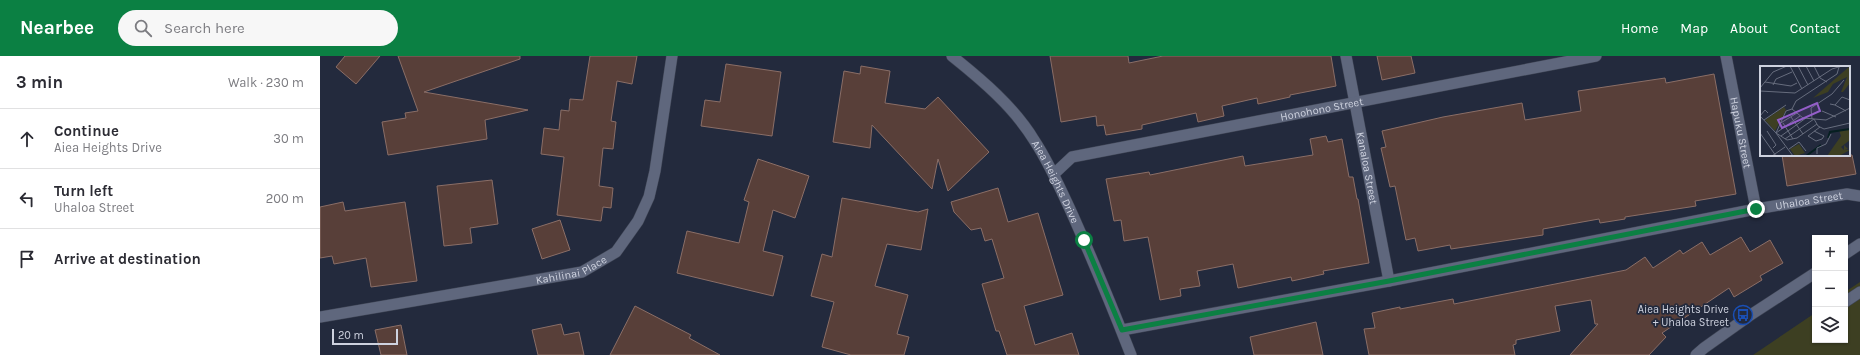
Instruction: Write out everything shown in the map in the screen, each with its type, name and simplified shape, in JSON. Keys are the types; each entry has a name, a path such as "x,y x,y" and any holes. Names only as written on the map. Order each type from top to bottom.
{"street":[{"name":"Kahilinai Place","path":"320,317 582,272 616,252 638,221 649,197 655,171 672,56"},
{"name":"Aiea Heights Drive","path":"952,56 982,80 1011,110 1034,139 1054,174 1122,330 1131,355"},
{"name":"Kanaloa Street","path":"1346,56 1389,281"},
{"name":"Honohono Street","path":"1054,174 1072,157 1354,104 1596,56"},
{"name":"Hapuku Street","path":"1726,56 1756,209"},
{"name":"Uhaloa Street","path":"1122,330 1389,281 1756,209 1847,194 1860,196"},
{"path":"1848,252 1860,244"},
{"path":"1696,355 1749,316 1812,275"},
{"path":"1848,300 1860,292"}],"green space":[{"path":"1860,282 1860,355 1753,355 1812,315 1812,343 1848,343 1848,290"}],"building":[{"path":"345,56 380,56 356,84 336,67"},
{"path":"398,56 520,56 520,59 424,92 528,110 485,120 487,139 388,155 382,122 406,118 405,113 418,111"},
{"path":"590,56 637,56 632,84 617,81 611,121 616,122 613,149 603,148 599,186 613,188 611,208 603,207 601,221 557,215 564,157 541,154 544,128 559,130 561,110 569,111 570,99 583,100"},
{"path":"1050,56 1128,56 1129,63 1163,56 1331,56 1336,86 1290,95 1290,97 1258,104 1257,98 1222,106 1224,116 1198,122 1196,113 1142,125 1142,129 1106,135 1104,125 1097,126 1096,116 1061,122"},
{"path":"1377,56 1411,56 1415,73 1382,80"},
{"path":"726,64 781,72 772,136 701,126 705,100 720,102"},
{"path":"861,66 890,71 885,103 925,109 938,97 989,152 948,191 938,159 932,189 872,125 870,148 833,142 844,71 860,74"},
{"path":"1714,74 1736,194 1695,201 1696,206 1625,217 1625,219 1600,223 1599,219 1543,229 1543,235 1451,249 1450,245 1418,251 1415,238 1406,240 1395,186 1390,187 1381,148 1386,147 1382,131 1443,117 1522,103 1525,120 1581,111 1578,91 1665,78 1666,83"},
{"path":"1326,136 1328,142 1342,139 1349,177 1353,177 1358,199 1369,263 1323,271 1324,274 1292,281 1291,277 1238,288 1233,264 1197,271 1200,286 1180,289 1181,296 1160,300 1148,237 1124,241 1121,220 1114,221 1106,179 1149,172 1150,175 1243,156 1245,166 1313,155 1310,139"},
{"path":"1852,155 1856,174 1787,186 1782,156"},
{"path":"758,159 809,176 795,218 773,210 763,251 783,256 773,296 677,273 687,231 739,243 749,202 744,200"},
{"path":"492,180 498,224 470,228 472,243 444,246 437,186"},
{"path":"998,188 1008,222 1038,213 1063,295 1024,306 1035,345 1072,333 1079,355 1007,355 999,331 996,331 982,284 1004,278 992,239 985,241 981,228 971,230 954,212 951,202"},
{"path":"842,198 918,212 928,209 921,250 887,244 875,286 908,295 897,334 909,337 904,355 851,355 822,347 834,302 811,296 822,254 832,257"},
{"path":"343,202 345,211 405,202 417,281 371,287 366,258 334,264 332,256 320,258 320,207"},
{"path":"560,220 570,250 542,259 532,229"},
{"path":"1741,237 1750,252 1770,240 1783,263 1760,276 1762,280 1734,297 1729,288 1662,333 1666,337 1649,355 1570,355 1598,324 1595,324 1591,300 1555,306 1560,331 1516,340 1516,344 1513,345 1515,355 1369,355 1364,329 1375,328 1372,313 1453,299 1454,304 1626,270 1645,257 1653,268 1680,250 1683,254 1702,242 1710,255"},
{"path":"635,306 691,335 689,338 720,355 610,355"},
{"path":"1316,322 1323,355 1254,355 1250,337"},
{"path":"561,324 564,335 579,332 584,355 538,355 532,330"},
{"path":"401,325 407,355 381,355 375,330"}],"place":[{"name":"Aiea Heights Drive + Uhaloa Street","path":"1743,315"}],"route":[{"path":"1084,240 1122,330 1389,281 1756,209"}]}
